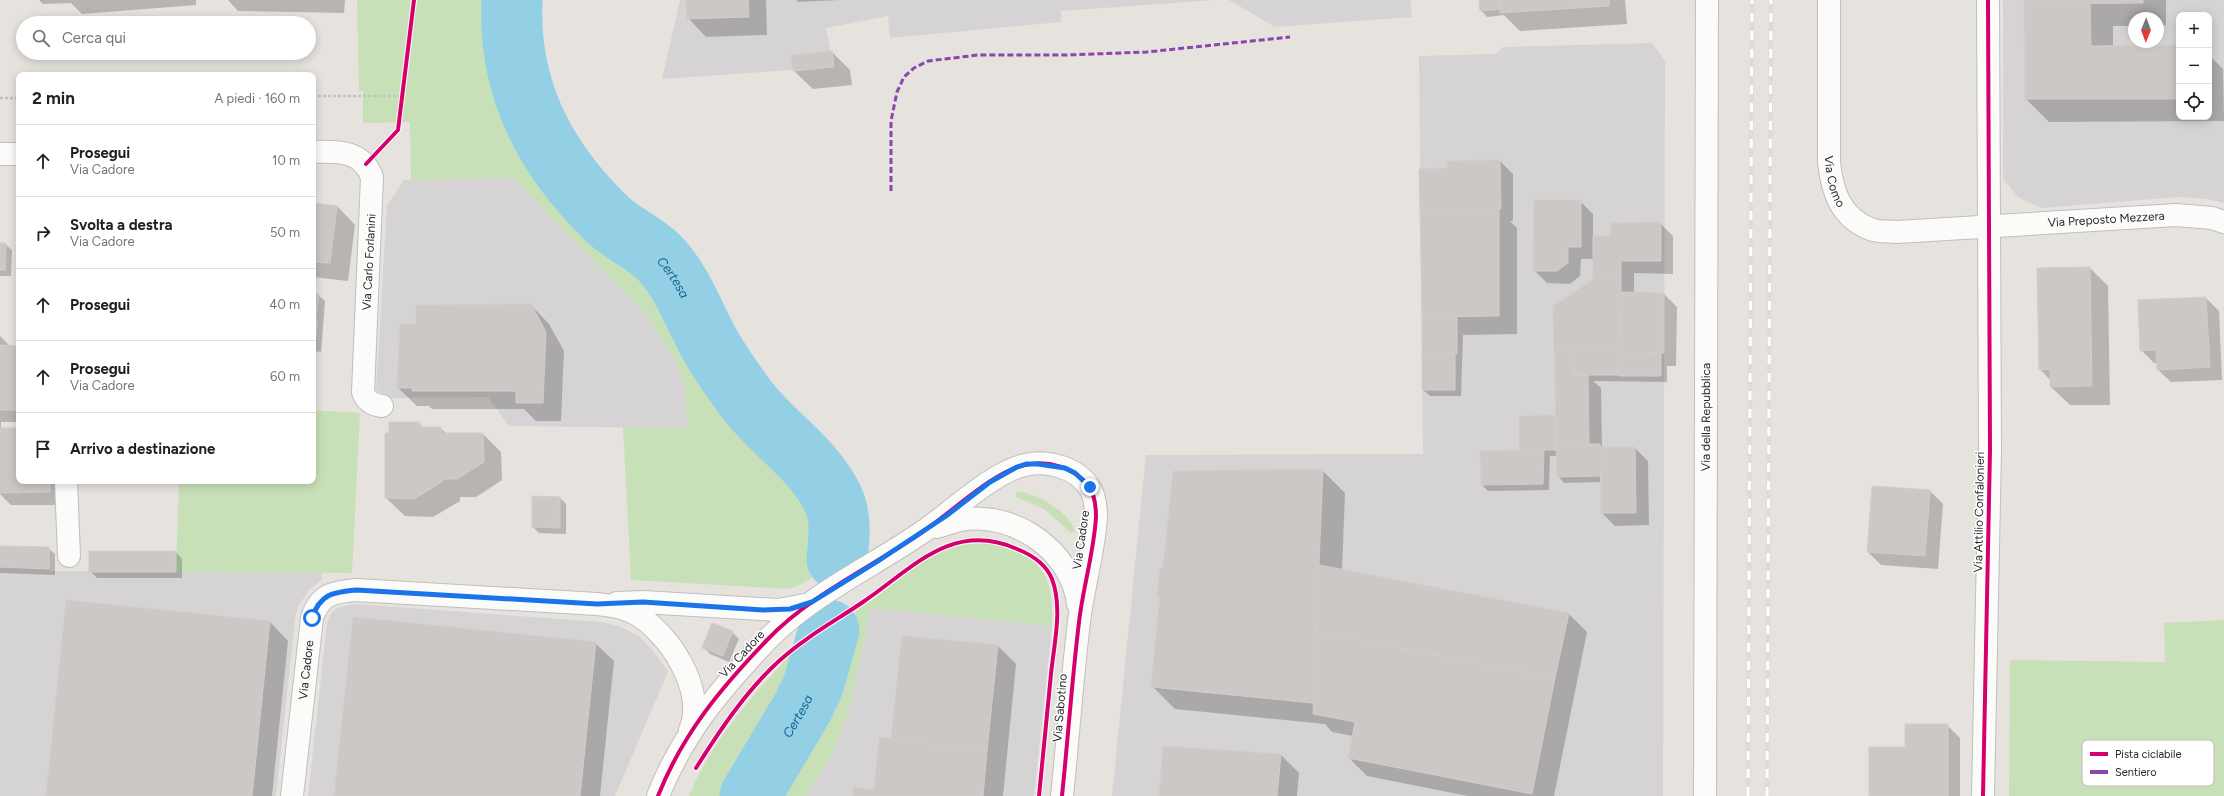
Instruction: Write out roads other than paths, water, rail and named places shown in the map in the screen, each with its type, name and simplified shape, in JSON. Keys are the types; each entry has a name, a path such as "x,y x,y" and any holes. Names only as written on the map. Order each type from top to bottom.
{"street":[{"name":"Via della Repubblica","path":"1705,796 1707,0"},
{"name":"Via Como","path":"1829,0 1829,162 1831,185 1839,204 1855,221 1874,230 1897,232 1988,228"},
{"name":"Via Attilio Confalonieri","path":"1983,796 1990,450 1988,0"},
{"name":"Via Carlo Forlanini","path":"316,152 336,151 352,154 366,164 372,176 363,392 365,397 372,404 382,406"},
{"path":"0,154 16,154"},
{"name":"Via Preposto Mezzera","path":"1988,228 2176,215 2212,218 2224,222"},
{"name":"Via Cadore","path":"686,737 712,701 768,640 790,613 812,602 878,561 920,533 990,482 1017,467 1026,464 1050,464 1065,468 1075,473 1090,487 1096,505 1093,538 1079,621"},
{"path":"66,484 69,556"},
{"name":"Via Cadore","path":"920,533 961,520 981,520 1007,524 1035,537 1048,546 1069,572 1078,598 1079,621"},
{"name":"Via Cadore","path":"292,796 311,628 315,610 322,599 338,592 356,590 597,604 624,608 646,621 666,641 683,668 691,693 693,716 686,737 658,796"},
{"path":"597,604 643,602 790,613"},
{"name":"Via Sabotino","path":"1062,796 1079,621"}],"waterway":[{"name":"Certesa","path":"512,0 512,32 516,63 534,120 548,146 565,171 585,196 607,219 652,251 665,264 678,282 721,364 747,400 769,425 805,459 825,485 833,499 838,514 839,529 837,559"},
{"name":"Certesa","path":"750,796 803,707 813,686 829,630"}],"railway":[{"path":"1748,796 1752,0"},
{"path":"1767,796 1771,0"}]}
